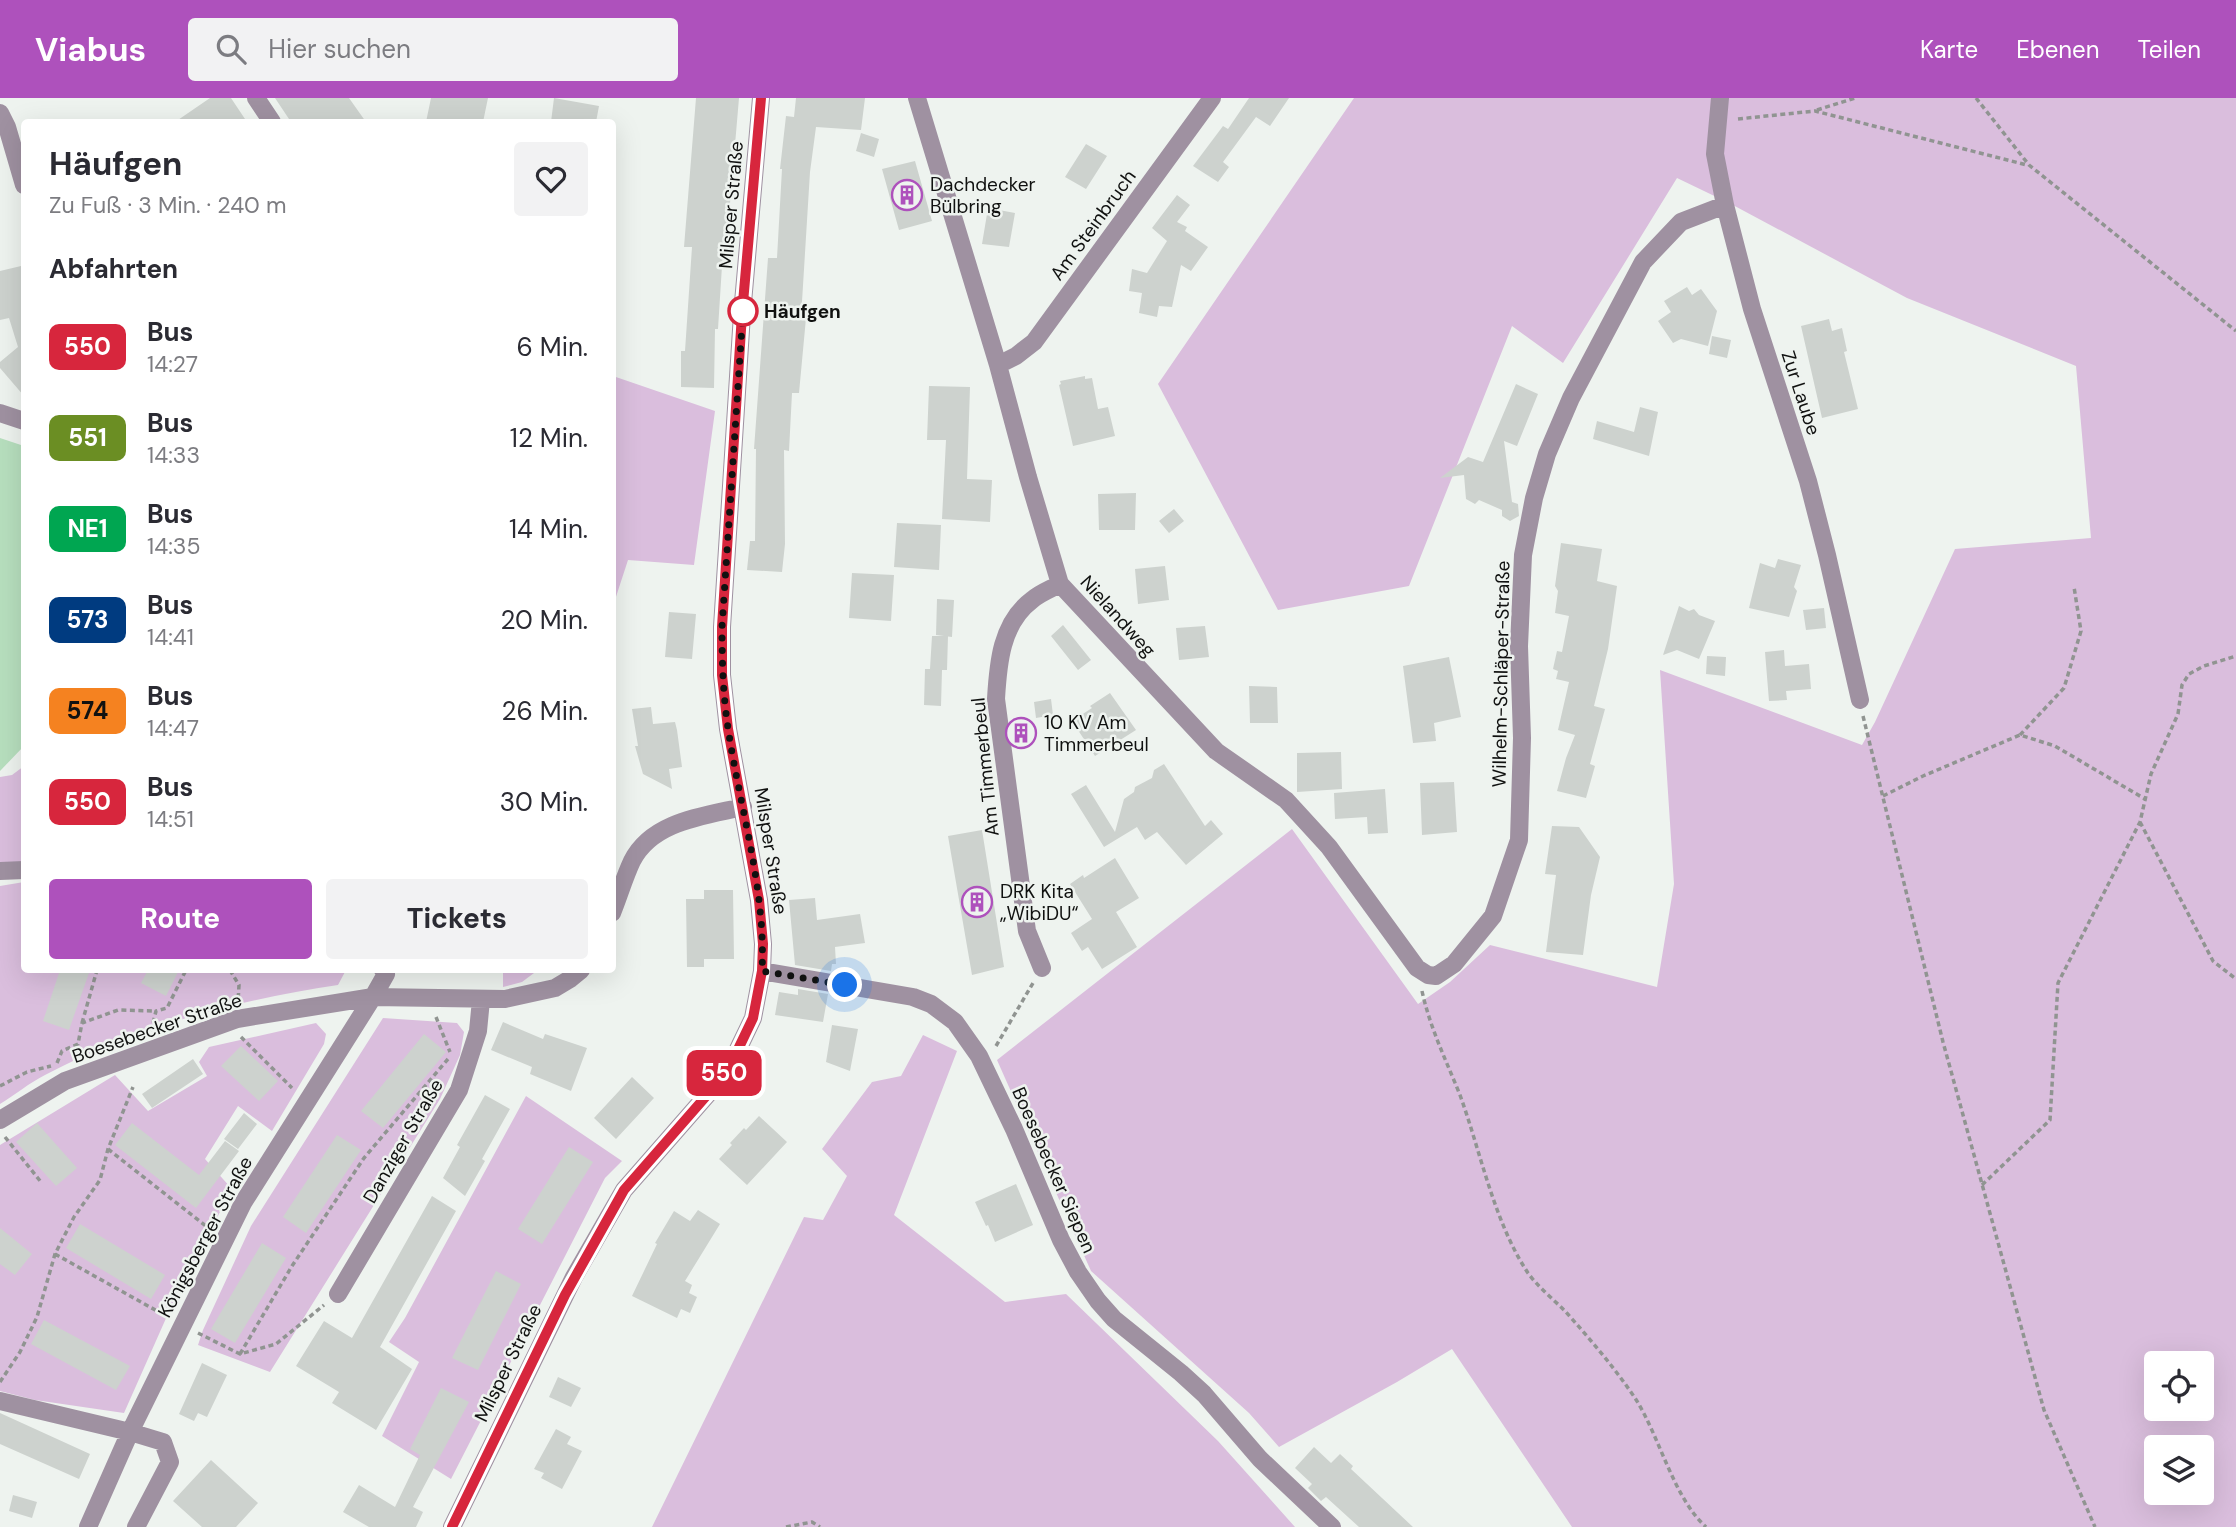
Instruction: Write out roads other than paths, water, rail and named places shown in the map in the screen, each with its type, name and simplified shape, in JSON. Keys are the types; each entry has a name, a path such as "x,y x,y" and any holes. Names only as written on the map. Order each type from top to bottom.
{"street":[{"path":"256,98 270,119"},
{"name":"Milsper Straße","path":"452,1527 574,1277 624,1190 731,1064 753,1018 762,971 763,944 759,900 727,715 722,675 722,627 742,314 761,98"},
{"name":"Nielandweg","path":"916,98 998,365 1060,584 1216,751 1286,800 1329,847 1417,968"},
{"name":"Am Steinbruch","path":"998,365 1016,356 1034,342 1212,98"},
{"name":"Zur Laube","path":"1720,98 1715,154 1724,205 1752,309 1808,481 1860,700"},
{"path":"0,113 21,175"},
{"name":"Wilhelm-Schläper-Straße","path":"1417,968 1428,975 1436,976 1454,964 1493,916 1519,840 1522,738 1519,646 1523,555 1534,498 1547,454 1571,398 1643,262 1681,222 1724,205"},
{"path":"0,413 21,420"},
{"name":"Am Timmerbeul","path":"1042,968 1027,931 996,699 998,665 1006,636 1018,612 1033,598 1060,584"},
{"path":"616,903 633,859 651,837 669,827 743,807"},
{"path":"0,871 21,870"},
{"name":"Boesebecker Siepen","path":"762,971 913,997 931,1004 956,1022 984,1066 1077,1272 1098,1301 1114,1319 1204,1394 1261,1459 1332,1527"},
{"name":"Königsberger Straße","path":"88,1527 130,1432 243,1203 373,997 385,973"},
{"name":"Boesebecker Straße","path":"0,1120 65,1081 237,1019 373,997 505,999 555,988 577,973"},
{"name":"Danziger Straße","path":"338,1294 458,1090 478,1031 481,1000"},
{"path":"0,1401 163,1442 170,1462 136,1527"}],"place":[{"name":"Dachdecker Bülbring","path":"907,195"},
{"name":"Häufgen","path":"743,311"},
{"name":"10 KV Am Timmerbeul","path":"1021,733"},
{"name":"DRK Kita „WibiDU“","path":"977,902"}]}
